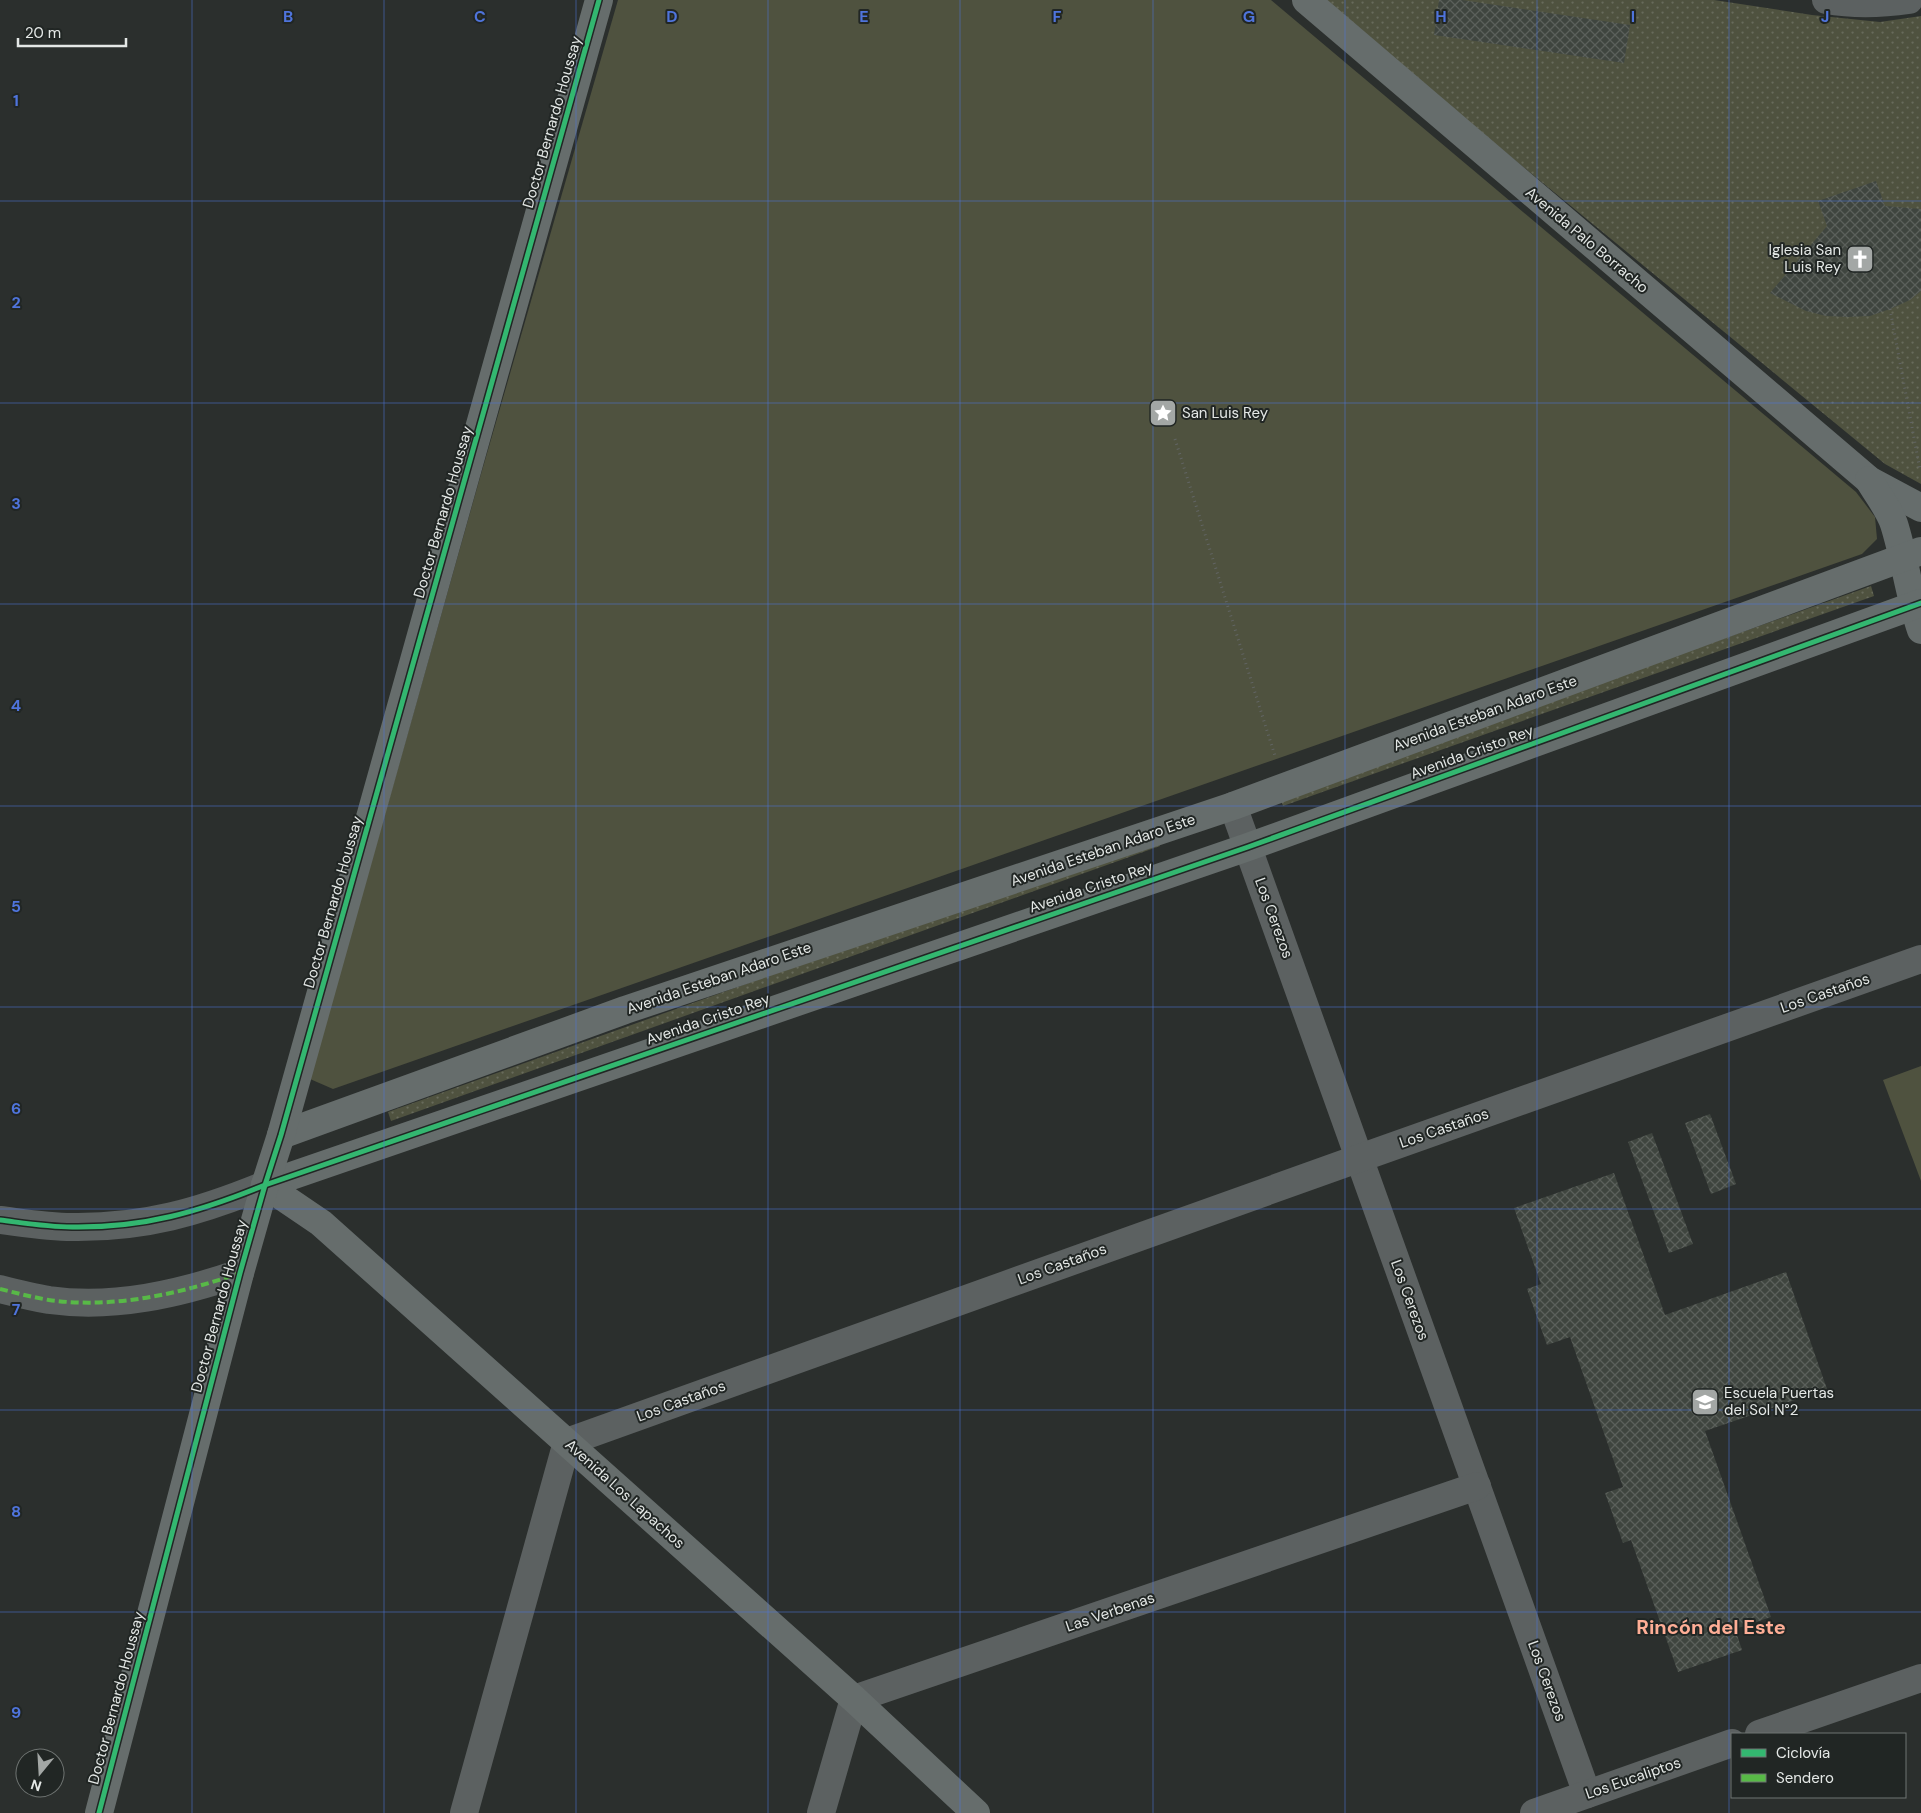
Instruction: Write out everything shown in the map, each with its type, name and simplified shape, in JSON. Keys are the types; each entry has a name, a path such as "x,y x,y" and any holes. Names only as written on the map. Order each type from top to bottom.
{"street":[{"name":"Doctor Bernardo Houssay","path":"99,1813 240,1273 281,1135 599,0"},
{"name":"Avenida Palo Borracho","path":"1306,0 1869,480 1921,508"},
{"path":"1826,0 1846,3 1882,4 1909,0"},
{"name":"Avenida Palo Borracho","path":"1869,480 1912,555 1918,613"},
{"name":"Avenida Esteban Adaro Este","path":"281,1135 625,1010 1233,806 1912,555"},
{"name":"Avenida Cristo Rey","path":"265,1185 1248,847 1918,613"},
{"name":"Los Cerezos","path":"1233,806 1587,1794"},
{"name":"Los Castaños","path":"567,1442 1921,959"},
{"path":"0,1220 71,1227 121,1225 178,1215 218,1204 265,1185"},
{"name":"Avenida Los Lapachos","path":"265,1185 321,1223 854,1699 976,1813"},
{"path":"0,1290 50,1300 99,1302 147,1298 195,1288 240,1273"},
{"path":"464,1813 567,1442"},
{"name":"Las Verbenas","path":"854,1699 1477,1486"},
{"path":"1762,1733 1921,1678"},
{"path":"822,1813 854,1699"},
{"name":"Los Eucaliptos","path":"1534,1813 1731,1743"}],"path":[{"path":"1890,309 1921,475"},
{"path":"1175,439 1285,787"}],"green space":[{"path":"618,0 1271,0 1856,492 1875,517 1877,539 1862,554 333,1089 310,1079 481,474"},
{"path":"1320,0 1714,0 1812,15 1880,22 1921,16 1921,484 1885,464"},
{"path":"1871,586 1874,596 1283,806 1280,797"},
{"path":"1157,837 1160,846 391,1121 388,1112"},
{"path":"1921,1066 1921,1181 1883,1080"}],"building":[{"path":"1439,0 1462,0 1630,25 1624,63 1434,35"},
{"name":"Iglesia San Luis Rey","path":"1876,181 1885,206 1921,209 1921,291 1910,300 1890,309 1870,316 1848,317 1826,316 1806,311 1770,293 1827,226 1818,201"},
{"path":"1710,1114 1736,1184 1711,1194 1685,1123"},
{"path":"1652,1133 1693,1244 1669,1253 1628,1142"},
{"path":"1614,1173 1665,1315 1786,1272 1827,1389 1705,1431 1771,1617 1735,1629 1742,1650 1678,1672 1631,1540 1623,1543 1605,1493 1623,1487 1570,1337 1547,1345 1527,1289 1541,1284 1514,1208"}],"marked path":[{"path":"0,1289 49,1300 98,1303 146,1298 170,1293 240,1273"}],"cycle path":[{"path":"99,1813 240,1273 281,1135 599,0"},
{"path":"0,1220 63,1227 98,1227 147,1221 217,1203 1248,847 1921,603"}],"place":[{"name":"Iglesia San Luis Rey","path":"1860,259"},
{"name":"San Luis Rey","path":"1163,413"},
{"name":"Escuela Puertas del Sol N°2","path":"1705,1402"}],"district":[{"name":"Rincón del Este","path":"1711,1627"}]}
